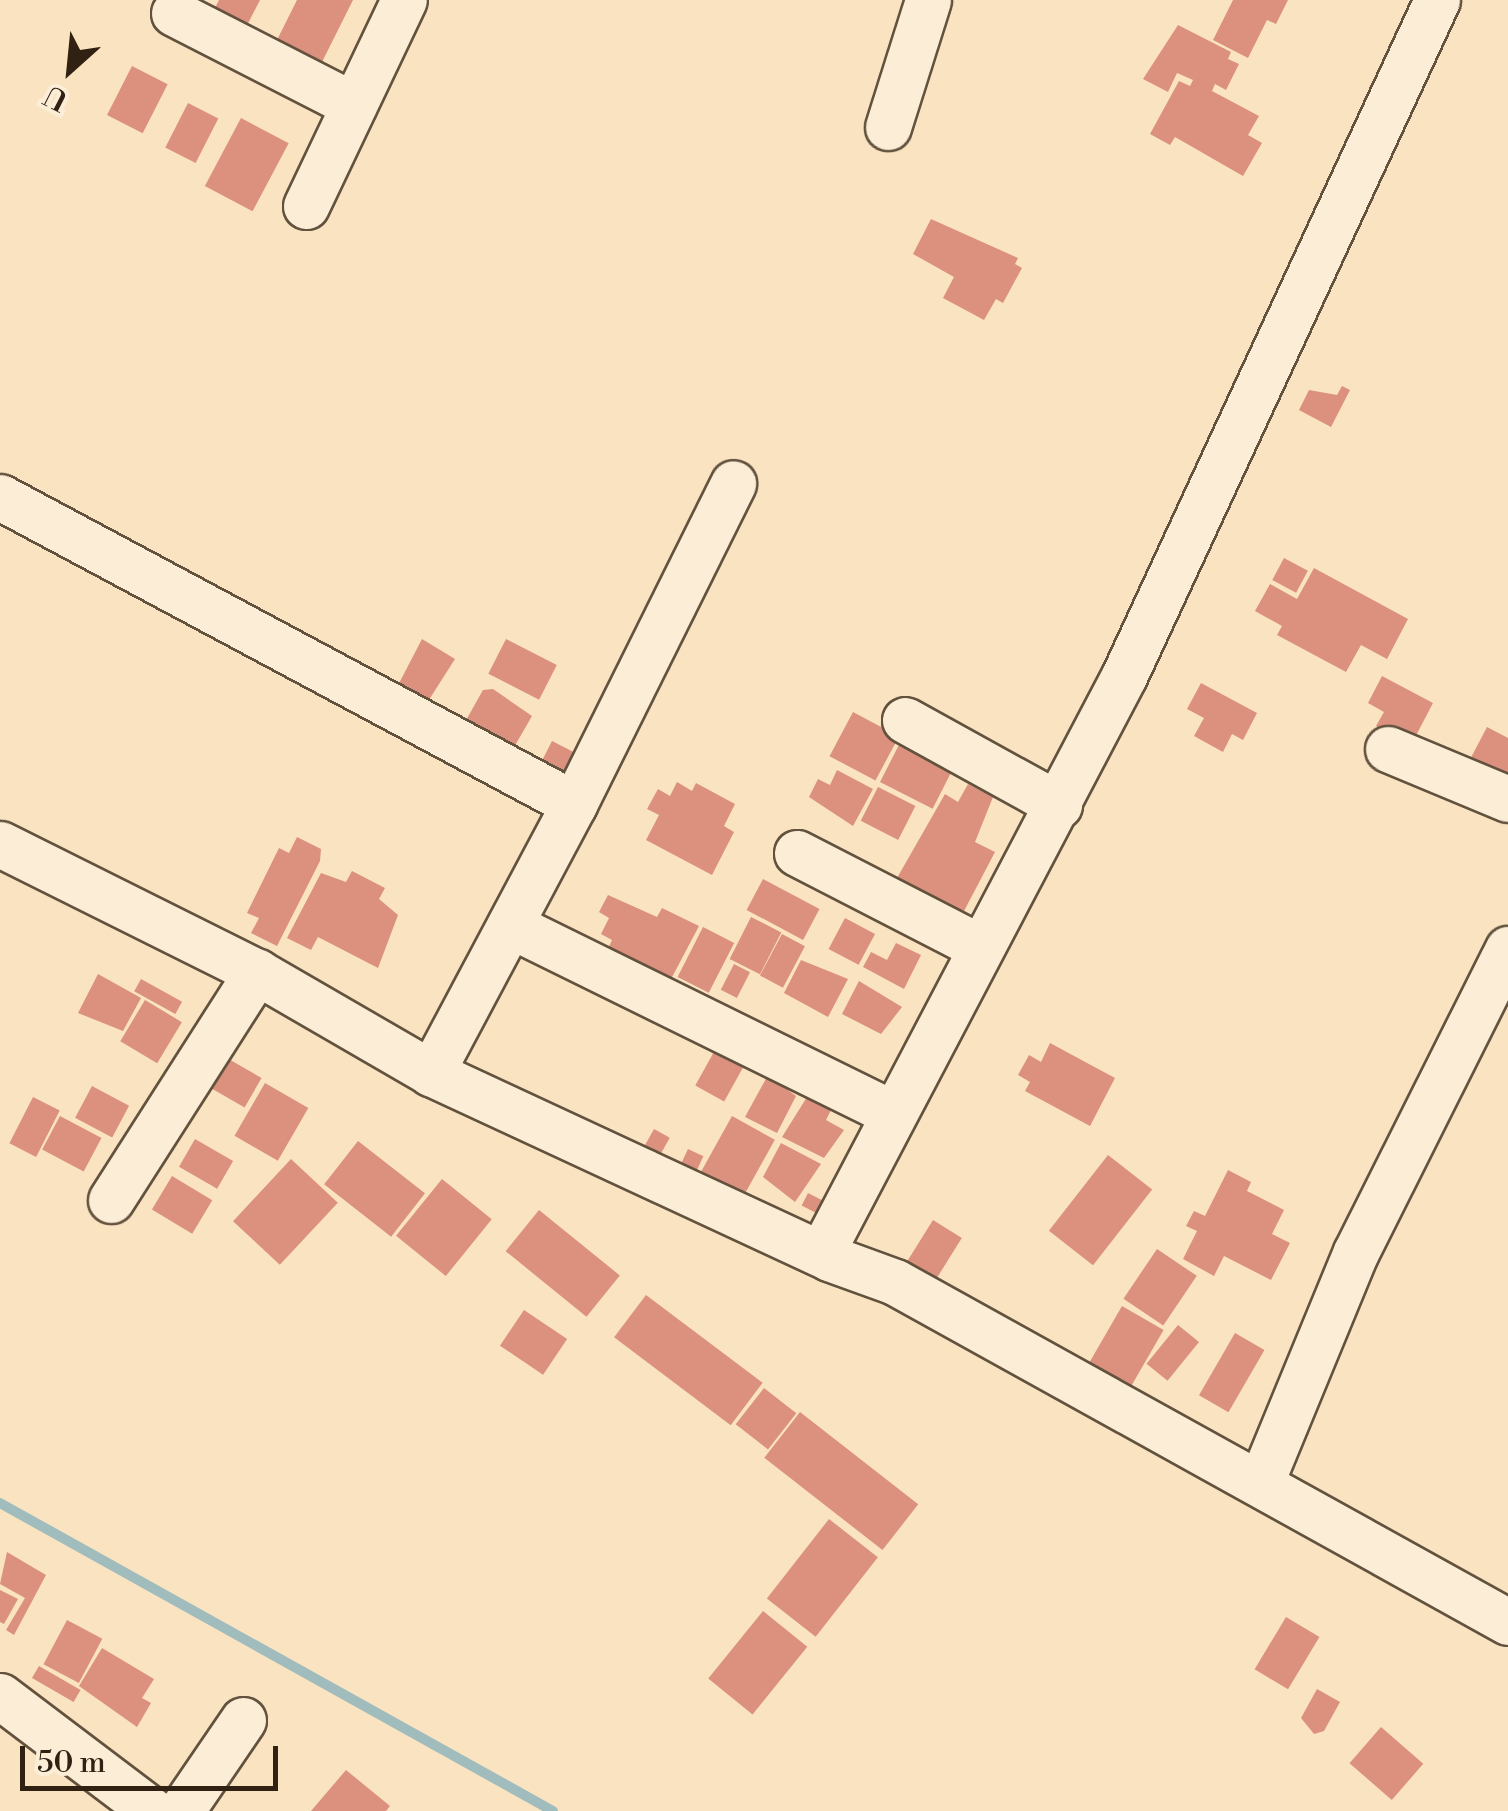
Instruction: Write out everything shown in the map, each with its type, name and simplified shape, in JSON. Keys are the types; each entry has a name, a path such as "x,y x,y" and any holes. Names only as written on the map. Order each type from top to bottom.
{"street":[{"path":"306,206 404,0"},
{"path":"888,127 928,0"},
{"path":"829,1258 826,1244 839,1215 1059,805 1437,0"},
{"path":"174,13 354,106"},
{"path":"431,1073 574,804 733,484"},
{"path":"0,496 574,804"},
{"path":"905,720 1059,805"},
{"path":"1388,749 1508,799"},
{"path":"0,844 257,972 431,1073 829,1258 895,1282 1508,1622"},
{"path":"797,854 980,947"},
{"path":"510,925 892,1113"},
{"path":"1261,1482 1356,1252 1508,948"},
{"path":"111,1200 257,972"},
{"path":"0,1696 152,1811"},
{"path":"181,1811 243,1720"}],"building":[{"path":"219,0 260,0 243,33 211,16"},
{"path":"297,0 353,0 317,72 272,50"},
{"path":"1233,0 1288,0 1276,24 1267,20 1248,58 1213,40"},
{"path":"1178,25 1231,52 1228,59 1239,64 1226,90 1215,84 1212,91 1259,116 1248,135 1262,143 1243,176 1175,137 1170,145 1150,134 1179,81 1190,86 1193,80 1177,73 1168,92 1143,79"},
{"path":"132,66 168,84 143,133 107,115"},
{"path":"188,103 218,118 196,163 165,148"},
{"path":"241,118 289,143 253,211 205,186"},
{"path":"931,219 1018,258 1015,264 1022,268 1003,303 996,299 984,320 943,298 954,277 913,254"},
{"path":"1342,386 1350,390 1331,427 1299,410 1309,390 1337,395"},
{"path":"1284,558 1308,571 1296,593 1272,580"},
{"path":"1314,568 1408,619 1387,659 1361,645 1346,672 1277,635 1282,626 1255,611 1270,584 1297,599"},
{"path":"422,639 455,659 425,706 395,691"},
{"path":"506,639 557,665 539,700 488,674"},
{"path":"1382,676 1433,703 1411,745 1376,726 1384,712 1368,703"},
{"path":"1201,683 1257,713 1243,740 1232,734 1223,752 1194,736 1204,718 1187,709"},
{"path":"493,689 532,716 513,749 465,722 483,690"},
{"path":"853,712 899,736 875,781 830,756"},
{"path":"1487,727 1508,738 1508,793 1465,769"},
{"path":"905,733 958,760 933,809 880,782"},
{"path":"552,741 577,754 565,778 540,765"},
{"path":"837,770 873,789 853,826 809,797 818,779 830,785"},
{"path":"677,782 692,791 696,783 735,804 724,826 734,832 712,875 646,840 659,815 647,809 658,789 670,796"},
{"path":"968,784 993,797 975,842 995,852 963,913 897,878 945,794 958,802"},
{"path":"878,787 915,806 898,840 861,821"},
{"path":"297,837 321,849 320,861 277,946 251,933 259,918 247,913 279,848 289,853"},
{"path":"352,871 385,888 379,899 398,915 378,968 318,937 311,950 287,938 321,873 346,882"},
{"path":"763,879 820,909 803,940 747,910"},
{"path":"608,895 657,917 662,908 699,926 670,981 608,949 612,940 601,934 609,918 599,912"},
{"path":"751,917 781,932 760,974 730,959"},
{"path":"845,918 875,934 859,965 829,949"},
{"path":"703,927 734,943 709,993 678,977"},
{"path":"782,934 805,946 783,988 760,975"},
{"path":"896,943 921,955 904,989 863,967 871,952 887,960"},
{"path":"801,960 848,979 828,1017 784,993"},
{"path":"734,964 750,972 737,998 721,990"},
{"path":"98,974 141,998 123,1031 78,1013"},
{"path":"141,979 182,1002 175,1014 134,991"},
{"path":"859,981 902,1007 881,1034 842,1014"},
{"path":"145,1000 182,1022 157,1063 120,1041"},
{"path":"720,1041 749,1057 724,1102 695,1086"},
{"path":"1050,1043 1115,1078 1090,1126 1025,1091 1030,1082 1018,1075 1029,1055 1041,1062"},
{"path":"220,1054 262,1078 245,1107 203,1083"},
{"path":"768,1075 796,1096 777,1133 745,1117"},
{"path":"265,1083 308,1108 278,1161 234,1136"},
{"path":"92,1086 129,1106 112,1138 75,1118"},
{"path":"33,1097 60,1111 36,1157 9,1143"},
{"path":"807,1097 831,1110 826,1120 844,1130 824,1158 782,1137"},
{"path":"60,1116 101,1138 84,1172 42,1150"},
{"path":"732,1116 775,1140 740,1202 698,1178"},
{"path":"654,1129 670,1138 658,1160 642,1151"},
{"path":"195,1139 233,1161 217,1189 179,1167"},
{"path":"358,1141 425,1193 391,1237 324,1184"},
{"path":"781,1143 821,1164 795,1202 763,1177"},
{"path":"688,1149 703,1156 694,1177 678,1170"},
{"path":"1108,1155 1152,1189 1093,1265 1049,1231"},
{"path":"291,1159 338,1203 280,1265 233,1221"},
{"path":"1228,1170 1251,1182 1247,1191 1284,1210 1272,1234 1290,1243 1271,1280 1224,1256 1214,1276 1183,1259 1197,1231 1186,1226 1194,1211 1205,1216"},
{"path":"172,1176 212,1200 192,1234 152,1209"},
{"path":"442,1179 492,1219 446,1276 396,1236"},
{"path":"808,1193 824,1201 818,1214 802,1205"},
{"path":"539,1210 620,1275 586,1317 506,1251"},
{"path":"933,1220 962,1238 929,1291 900,1273"},
{"path":"1157,1249 1197,1276 1163,1326 1123,1299"},
{"path":"646,1295 763,1383 731,1425 614,1337"},
{"path":"1122,1306 1164,1330 1128,1391 1086,1367"},
{"path":"524,1310 567,1339 543,1375 500,1346"},
{"path":"1178,1325 1199,1342 1168,1381 1147,1364"},
{"path":"1235,1333 1264,1350 1228,1412 1199,1395"},
{"path":"764,1388 796,1413 768,1449 736,1424"},
{"path":"800,1412 918,1504 882,1550 764,1458"},
{"path":"829,1519 878,1557 816,1637 767,1599"},
{"path":"7,1552 46,1575 14,1635 6,1630 25,1598 0,1584"},
{"path":"0,1590 18,1599 4,1624 0,1622"},
{"path":"763,1611 807,1647 753,1714 708,1679"},
{"path":"1286,1617 1319,1637 1288,1689 1255,1669"},
{"path":"67,1620 102,1639 79,1683 44,1664"},
{"path":"102,1648 154,1679 142,1698 151,1703 137,1727 79,1686"},
{"path":"39,1666 81,1690 74,1702 32,1678"},
{"path":"1317,1689 1340,1702 1324,1731 1314,1734 1301,1718"},
{"path":"1381,1727 1423,1764 1392,1800 1350,1763"},
{"path":"346,1770 390,1806 386,1811 311,1811"}],"waterway":[{"path":"0,1503 553,1811"}]}
